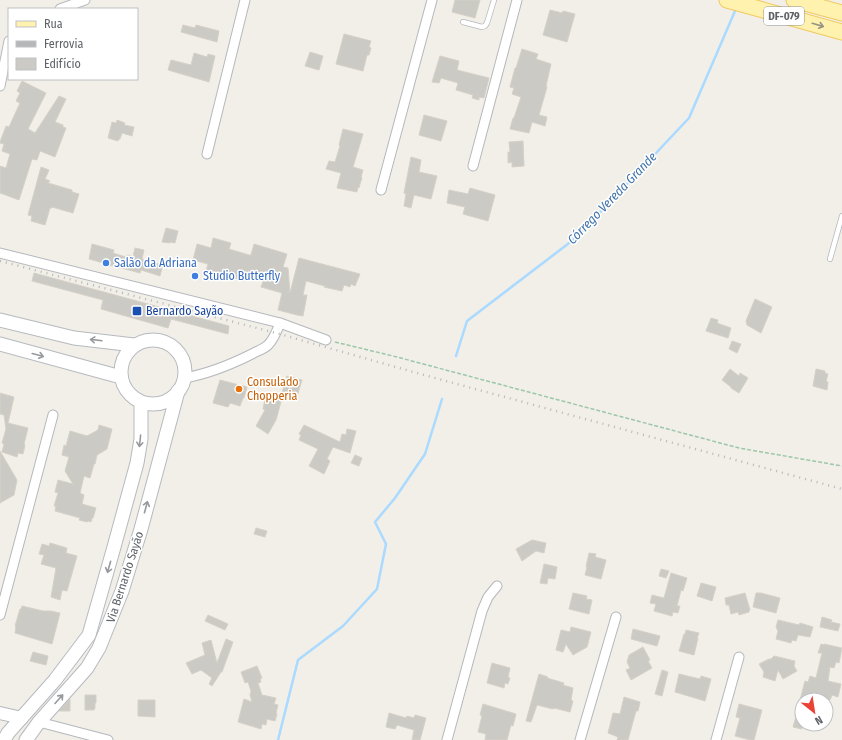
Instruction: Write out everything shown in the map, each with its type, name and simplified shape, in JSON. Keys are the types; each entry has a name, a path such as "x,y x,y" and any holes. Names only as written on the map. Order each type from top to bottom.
{"main road":[{"name":"DF-079","path":"727,0 842,32"},
{"name":"DF-079","path":"794,0 842,13"},
{"path":"0,320 74,338 134,345 148,340 164,341 176,350 184,363 184,378 178,391 168,400 155,404 142,402 128,392 121,377 123,359 134,345"},
{"path":"0,344 121,377"},
{"name":"Via Bernardo Sayão","path":"26,740 38,722 87,668 99,648 122,591 141,529 178,391"},
{"name":"Via Bernardo Sayão","path":"4,740 8,733 56,680 89,635 137,463 141,439 142,402"}],"street":[{"path":"63,8 85,0"},
{"path":"207,154 245,0"},
{"path":"381,190 432,0"},
{"path":"473,166 517,0"},
{"path":"0,86 8,46"},
{"path":"0,253 280,323 326,340"},
{"path":"184,378 208,373 238,361 262,349 267,346 272,339 280,323"},
{"path":"0,615 53,415"},
{"path":"447,740 482,611 488,597 497,586"},
{"path":"580,740 616,617"},
{"path":"716,740 739,657"},
{"path":"0,713 22,718"},
{"path":"38,722 108,740"}],"lane":[{"path":"464,22 482,27 485,26 487,24 494,0"},
{"path":"830,260 842,216"}],"path":[{"path":"326,340 397,357 739,448 842,466"}],"building":[{"path":"455,0 480,0 475,18 452,12"},
{"path":"550,10 575,14 567,42 543,35"},
{"path":"183,25 195,28 196,25 219,31 217,42 181,32"},
{"path":"344,34 371,41 369,47 371,48 369,55 367,55 363,71 336,64"},
{"path":"522,49 538,54 536,59 551,64 547,87 539,115 547,117 545,126 532,122 529,133 510,129 521,97 512,94 514,88 510,87"},
{"path":"310,52 323,56 319,70 305,66"},
{"path":"194,53 207,57 208,54 215,56 209,82 168,70 171,60 191,65"},
{"path":"440,56 459,61 457,70 489,78 484,98 479,97 479,100 472,98 473,95 456,90 458,83 441,78 439,83 432,82"},
{"path":"22,81 46,93 28,129 35,133 59,96 66,99 55,122 66,128 55,157 40,151 37,160 32,159 19,200 0,193 0,166 6,168 10,154 2,151 4,144 0,142 6,126 9,127 20,103 16,101 20,93 17,91"},
{"path":"424,115 447,121 441,141 419,135"},
{"path":"117,120 125,123 124,125 134,127 132,136 122,133 118,141 108,138 112,122 116,123"},
{"path":"343,129 363,134 353,167 363,170 357,192 337,188 341,173 326,169 329,161 335,162"},
{"path":"523,141 524,166 512,167 512,162 508,163 508,152 510,152 509,142"},
{"path":"411,157 421,160 419,172 437,176 431,199 414,195 411,208 404,206 406,194 404,193"},
{"path":"41,167 49,170 45,179 50,181 48,183 72,190 72,192 79,194 73,213 52,207 50,208 45,225 31,221 32,216 28,215"},
{"path":"470,188 495,195 488,221 463,214 465,207 447,203 449,190 468,194"},
{"path":"166,228 178,231 175,243 162,242"},
{"path":"213,238 231,243 229,249 249,255 251,255 254,244 287,254 283,267 288,268 290,293 299,258 360,274 355,286 351,284 350,287 344,285 342,291 306,281 303,295 307,295 303,316 297,315 278,310 282,293 261,287 264,279 246,274 244,280 206,271 208,264 193,260 197,244 211,248"},
{"path":"92,244 114,250 113,253 126,257 127,255 133,256 135,248 144,250 142,259 153,263 163,264 160,276 141,270 140,273 89,259"},
{"path":"34,273 229,326 228,334 171,319 168,328 101,309 103,300 32,281"},
{"path":"755,299 772,307 761,333 747,325 746,321"},
{"path":"711,318 718,320 717,323 731,328 728,338 706,331"},
{"path":"732,341 741,344 737,353 729,349"},
{"path":"730,369 739,376 740,373 748,378 739,393 722,380"},
{"path":"816,369 825,371 825,373 828,374 826,381 828,382 827,390 813,386"},
{"path":"287,376 302,380 296,400 281,396"},
{"path":"220,380 247,387 240,406 230,403 228,407 213,403"},
{"path":"0,393 14,397 8,423 28,428 23,454 18,453 17,457 2,452 4,444 2,443 6,429 4,415 0,414"},
{"path":"266,394 282,398 276,420 268,434 256,426 265,410 263,409"},
{"path":"99,425 112,429 107,449 97,455 90,478 84,476 80,493 84,495 82,504 96,508 91,522 87,522 79,520 80,518 55,511 56,506 54,506 58,493 55,492 58,480 73,484 65,471 69,457 62,455 64,445 66,446 70,431 87,436 98,430"},
{"path":"304,425 340,442 342,434 346,435 347,429 356,431 350,453 333,447 327,459 330,461 324,474 309,466 318,449 299,440 301,435 299,434"},
{"path":"0,451 17,480 14,495 0,503"},
{"path":"355,455 362,458 359,466 351,463"},
{"path":"256,528 267,531 265,537 254,534"},
{"path":"532,540 546,543 544,553 536,551 522,561 516,549"},
{"path":"50,543 67,548 66,553 77,556 67,591 62,590 60,600 51,597 56,568 41,564 44,555 39,554 42,544 49,546"},
{"path":"589,553 596,554 595,557 606,560 601,579 585,575"},
{"path":"544,564 557,567 555,579 548,578 547,584 540,583"},
{"path":"661,569 669,571 666,578 659,576"},
{"path":"671,573 687,578 683,591 681,590 677,606 680,606 678,613 673,612 672,616 654,611 656,604 650,603 652,595 664,598"},
{"path":"701,583 716,587 712,601 697,596"},
{"path":"573,593 587,596 586,599 592,600 589,614 569,609"},
{"path":"745,593 750,610 749,612 739,615 738,612 731,614 729,605 726,605 725,598"},
{"path":"756,593 780,598 776,613 753,607"},
{"path":"22,606 60,613 52,644 15,633 15,626"},
{"path":"208,615 228,624 225,630 205,621"},
{"path":"822,617 832,620 831,622 840,624 838,631 820,627"},
{"path":"778,620 799,625 800,623 813,627 810,637 798,635 796,641 792,640 791,643 776,639 778,631 776,627"},
{"path":"571,627 591,632 587,647 573,655 566,644 563,652 556,650 561,630 570,632"},
{"path":"633,629 660,636 657,646 631,639"},
{"path":"686,630 699,633 694,655 679,651"},
{"path":"226,639 233,642 222,672 212,686 209,684 212,678 201,670 192,674 186,663 205,655 202,643 211,640 217,663"},
{"path":"821,644 842,648 839,663 836,662 834,668 830,667 828,681 841,684 838,697 834,696 834,692 802,692 805,681 808,682 810,676 816,678 822,653 818,653"},
{"path":"643,647 650,660 648,661 652,668 631,680 626,670 630,668 627,662 629,655"},
{"path":"33,652 48,656 46,665 30,661"},
{"path":"774,656 795,661 794,666 797,671 783,679 778,670 775,681 763,677 764,672 759,664 771,659"},
{"path":"492,663 510,668 508,677 510,678 508,684 505,683 504,688 487,683"},
{"path":"257,666 262,678 260,679 261,682 258,683 262,695 276,698 274,704 278,705 275,721 267,719 266,725 262,724 261,729 238,722 244,699 252,702 248,682 245,683 241,672"},
{"path":"662,670 668,672 662,696 655,694"},
{"path":"539,674 573,688 571,700 573,701 570,712 537,705 531,722 526,721"},
{"path":"679,674 700,679 701,676 711,679 705,701 675,692"},
{"path":"85,695 96,695 94,710 85,710"},
{"path":"624,697 640,702 628,740 617,740 618,737 608,733 613,713 620,714"},
{"path":"70,699 70,711 59,711"},
{"path":"138,700 155,700 155,717 138,716"},
{"path":"483,704 516,714 507,740 485,740 486,734 478,732"},
{"path":"739,704 762,710 754,740 735,736 740,718 736,717"},
{"path":"389,713 406,718 407,716 414,718 415,715 426,718 420,740 412,740 414,730 397,725 395,729 386,727"}],"waterway":[{"name":"Córrego Vereda Grande","path":"456,356 467,321 577,237 689,118 735,11"},
{"name":"Córrego Vereda Grande","path":"278,740 298,660 343,626 377,589 386,544 375,522 395,498 425,454 442,399"}],"railway":[{"path":"0,261 276,333 842,489"}],"place":[{"name":"Salão da Adriana","path":"106,263"},
{"name":"Studio Butterfly","path":"195,276"},
{"name":"Bernardo Sayão","path":"137,311"},
{"name":"Consulado Chopperia","path":"239,389"}]}
